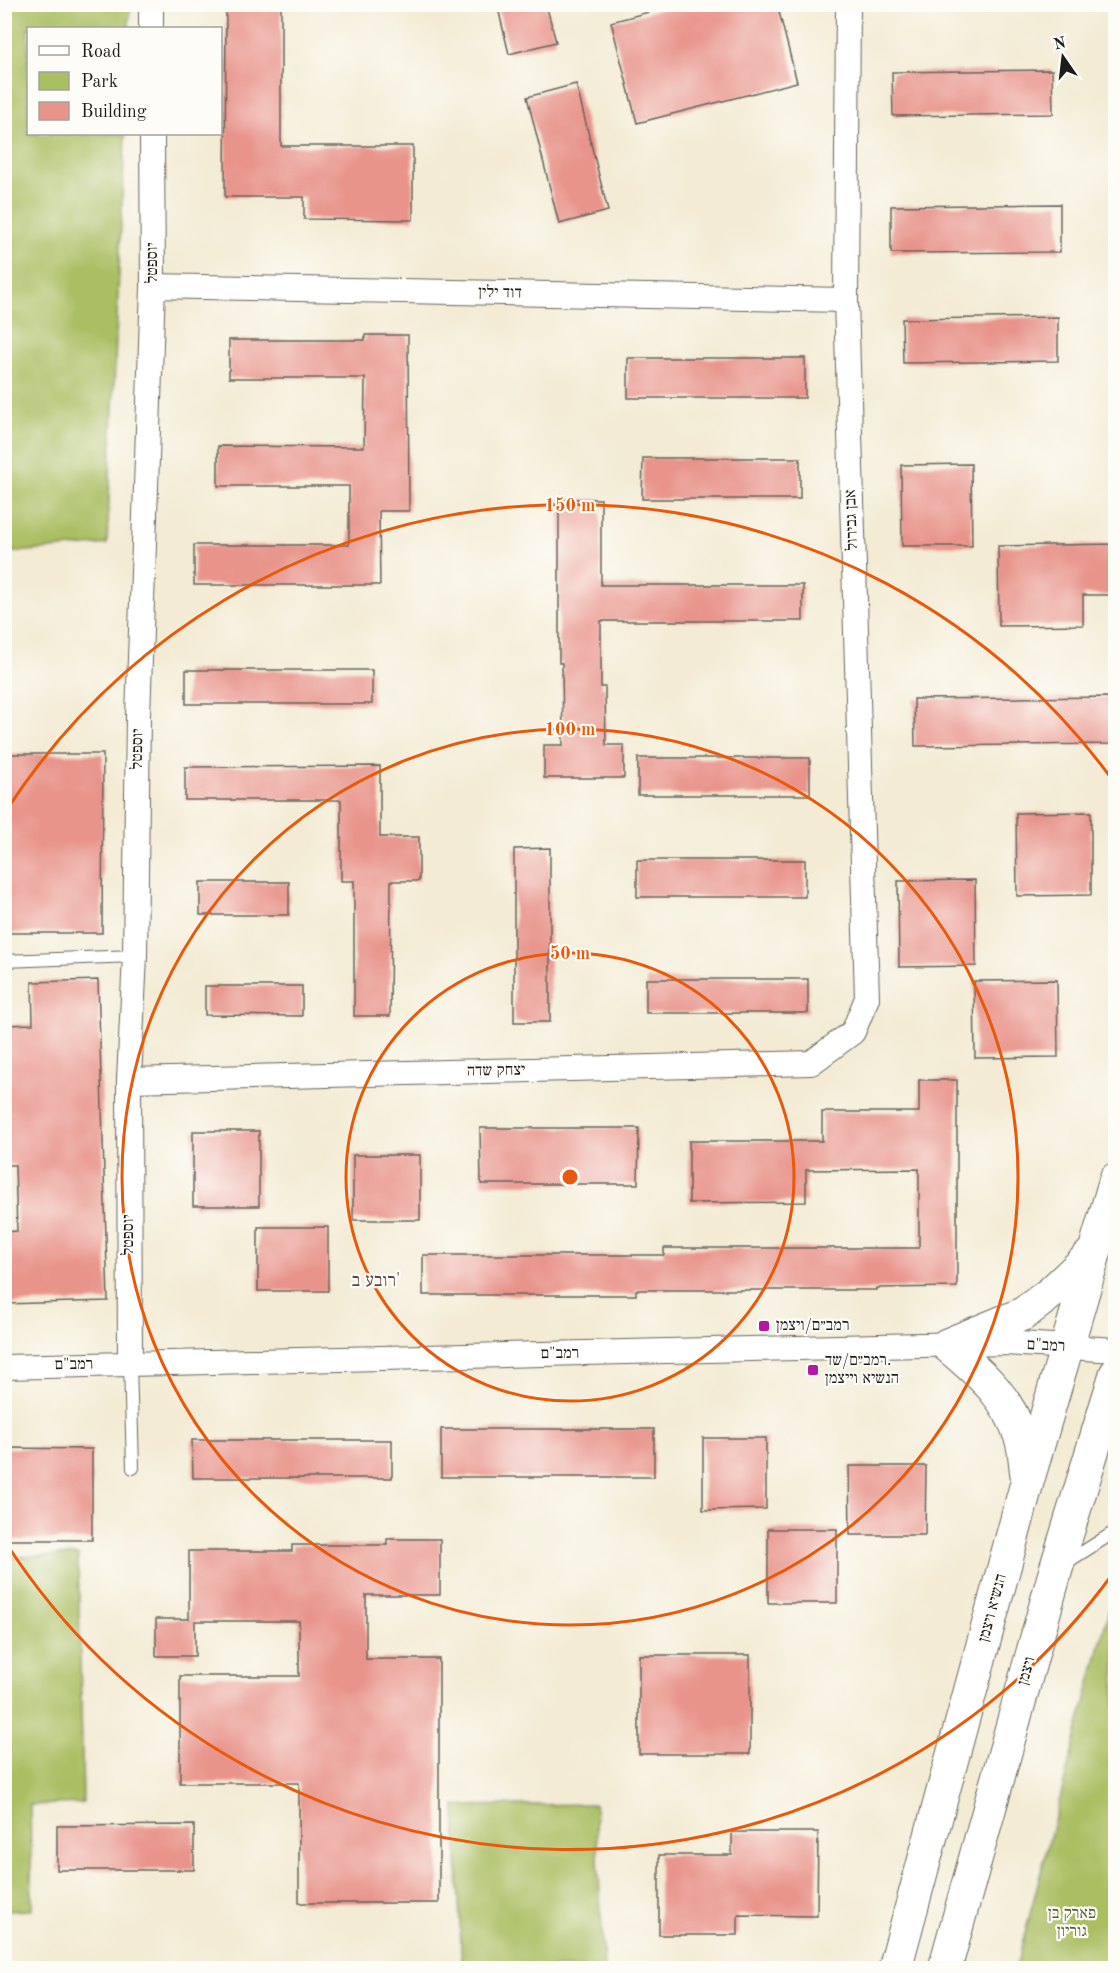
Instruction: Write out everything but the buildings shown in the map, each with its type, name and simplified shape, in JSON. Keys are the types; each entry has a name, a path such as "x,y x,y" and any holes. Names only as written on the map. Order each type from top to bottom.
{"street":[{"path":"150,4 151,27"},
{"name":"אבן גבירול","path":"848,4 846,300 867,998 853,1032"},
{"name":"יוספטל","path":"130,1364 129,1080 135,956 138,716 153,286 152,135"},
{"name":"דוד ילין","path":"153,286 846,300"},
{"name":"יצחק שדה","path":"129,1080 811,1063 853,1032"},
{"name":"הנשיא ויצמן","path":"895,1968 1028,1479 1116,1179"},
{"path":"1028,1479 1021,1438 1011,1413 992,1384 947,1345 1023,1314 1052,1292 1096,1250"},
{"name":"רמב\"ם","path":"4,1367 1005,1343 1116,1350"},
{"name":"ויצמן","path":"945,1968 1056,1569 1116,1374"}],"lane":[{"path":"4,961 135,956"},
{"path":"130,1364 133,1468"},
{"path":"1056,1569 1116,1531"}],"green space":[{"path":"5,4 130,5 129,27 27,27 27,135 125,135 107,544 5,553"},
{"path":"78,1555 83,1803 30,1805 32,1910 5,1911 5,1557"},
{"name":"פארק בן גוריון","path":"1115,1587 1115,1968 1016,1968"},
{"path":"595,1804 604,1968 462,1968 455,1806"}],"place":[{"name":"רמב״ם/ויצמן","path":"764,1326"},
{"name":"רמב״ם/שד. הנשיא וייצמן","path":"813,1370"}],"district":[{"name":"רובע ב'","path":"376,1281"}]}
